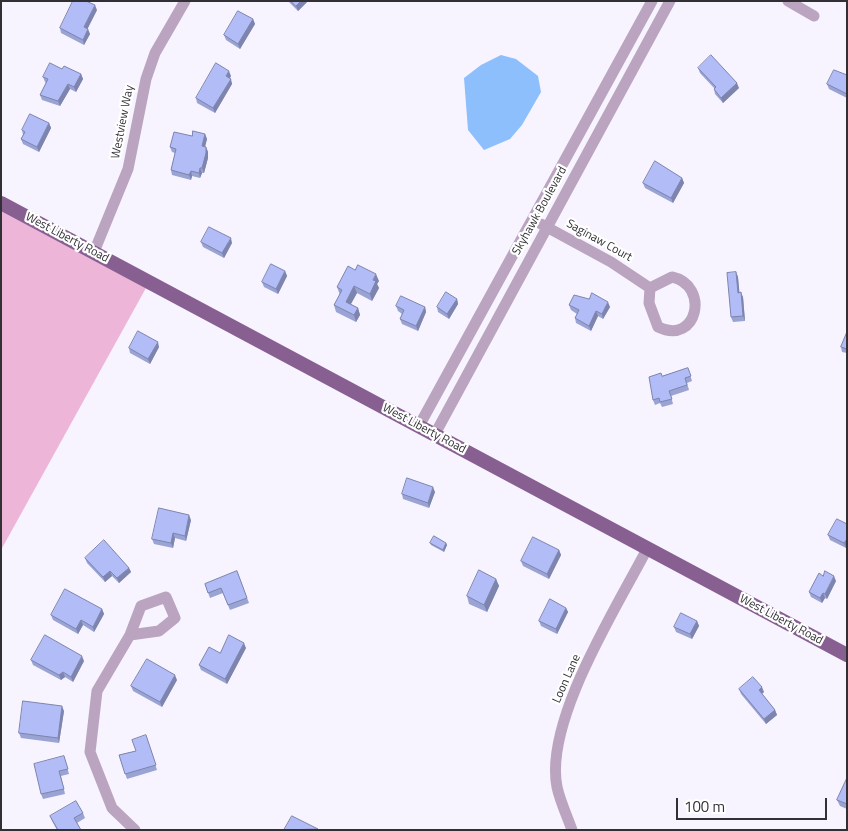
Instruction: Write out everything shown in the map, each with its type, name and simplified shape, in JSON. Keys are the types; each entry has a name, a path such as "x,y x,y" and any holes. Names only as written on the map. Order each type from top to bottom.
{"main road":[{"name":"West Liberty Road","path":"1,203 847,655"}],"street":[{"name":"Westview Way","path":"94,252 128,169 146,79 155,53 185,1"},
{"name":"Skyhawk Boulevard","path":"418,426 652,1"},
{"name":"Skyhawk Boulevard","path":"435,434 670,1"},
{"path":"788,1 814,16"},
{"name":"Saginaw Court","path":"533,220 611,262 650,288"},
{"path":"672,277 682,279 690,286 695,301 694,313 688,325 678,331 669,332 658,327 648,303 650,288 672,277"},
{"name":"Loon Lane","path":"572,830 557,786 558,739 573,692 647,549"},
{"path":"130,636 97,691 90,752 112,808 135,830"}],"shaded area":[{"path":"1,210 146,288 1,550"}],"water":[{"path":"501,55 516,59 538,76 541,92 522,125 510,139 484,150 468,130 464,78 481,65"}],"building":[{"path":"73,1 86,1 95,5 84,27 88,29 83,40 60,28"},
{"path":"291,1 301,1 296,6"},
{"path":"238,11 253,19 238,44 224,35"},
{"path":"711,55 737,83 721,98 714,89 716,87 698,68"},
{"path":"50,63 62,69 64,66 81,74 74,87 68,84 58,101 40,95 48,79 43,77"},
{"path":"216,63 229,71 226,76 231,79 213,108 196,98"},
{"path":"834,70 847,75 847,94 827,84"},
{"path":"30,114 49,123 37,147 21,139 25,132 22,130"},
{"path":"193,131 205,134 202,146 206,147 206,153 202,168 200,168 199,173 191,171 189,175 171,170 176,149 170,147 174,132 192,136"},
{"path":"655,161 682,178 671,198 643,183"},
{"path":"209,227 231,238 222,253 201,242"},
{"path":"271,264 285,271 276,289 262,282"},
{"path":"358,265 376,274 373,280 376,281 370,294 354,286 346,302 358,308 354,315 334,305 342,290 337,287 348,266 355,270"},
{"path":"736,272 738,293 741,292 743,316 731,317 727,273"},
{"path":"446,292 457,299 447,314 437,307"},
{"path":"592,293 608,302 602,314 596,311 589,326 575,318 579,310 569,305 574,295 589,299"},
{"path":"401,296 425,307 416,326 400,319 404,310 396,306"},
{"path":"138,331 158,342 148,359 129,348"},
{"path":"847,332 847,349 841,347"},
{"path":"688,368 691,376 685,378 687,385 669,391 672,399 660,402 659,398 653,400 649,377 661,373 662,376"},
{"path":"407,478 433,487 428,503 402,494"},
{"path":"159,508 189,515 185,536 173,533 171,543 152,539"},
{"path":"837,519 847,524 847,539 844,543 828,535"},
{"path":"434,536 446,543 443,550 430,543"},
{"path":"533,537 559,550 547,574 521,561"},
{"path":"104,540 129,568 117,578 110,571 103,577 85,558"},
{"path":"479,570 496,579 484,605 467,596"},
{"path":"237,571 247,598 228,605 221,588 208,593 205,584"},
{"path":"825,571 834,576 825,594 823,593 820,598 809,592 819,573 823,576"},
{"path":"65,589 102,609 93,627 81,620 76,629 51,615"},
{"path":"550,599 566,608 556,629 539,621"},
{"path":"681,613 697,621 690,634 674,627"},
{"path":"45,635 82,656 71,677 63,672 59,675 31,660"},
{"path":"229,635 244,643 225,679 199,665 209,647 220,653"},
{"path":"147,659 175,675 160,702 131,686"},
{"path":"753,677 762,687 759,690 775,710 764,719 739,689"},
{"path":"23,701 62,706 58,738 19,733"},
{"path":"146,735 156,765 125,774 119,755 136,751 132,740"},
{"path":"64,756 68,769 59,771 64,789 41,794 34,764"},
{"path":"847,778 847,804 837,800"},
{"path":"76,801 83,813 74,818 81,830 58,830 50,816"},
{"path":"292,816 318,829 284,830"}]}
